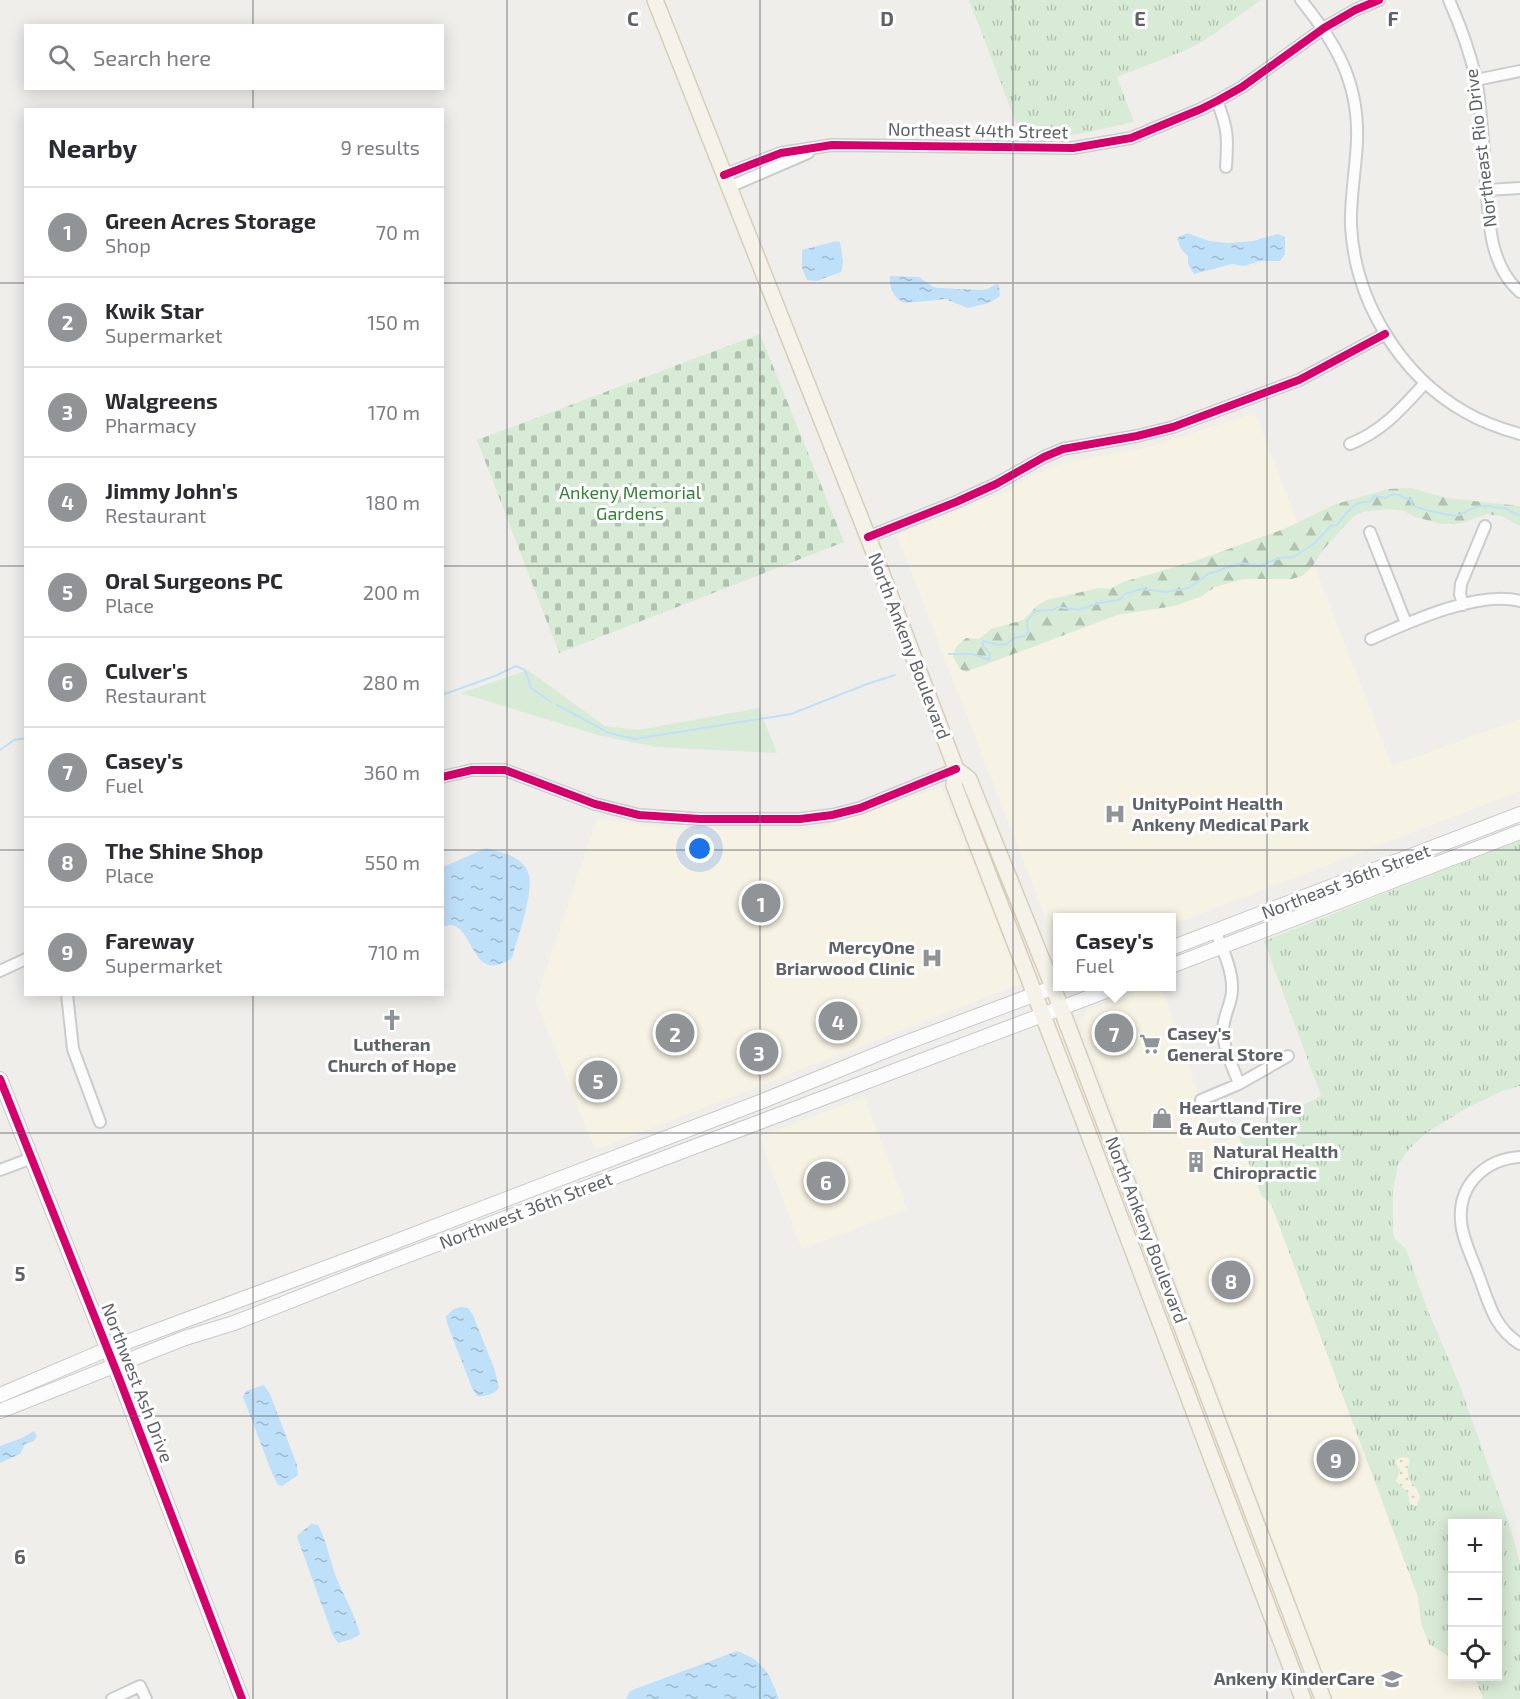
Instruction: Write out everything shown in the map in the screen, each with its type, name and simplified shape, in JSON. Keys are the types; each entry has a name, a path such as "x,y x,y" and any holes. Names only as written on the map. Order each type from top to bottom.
{"main road":[{"name":"North Ankeny Boulevard","path":"655,0 783,322 956,770 954,785 1047,989 1053,1012 1303,1699"},
{"name":"Northeast 36th Street","path":"1176,946 1216,933 1520,814"},
{"name":"Northeast 36th Street","path":"1176,964 1520,832"},
{"name":"Northwest 36th Street","path":"0,1395 108,1349 641,1148 1047,989"},
{"path":"1053,1012 1108,991"},
{"name":"North Ankeny Boulevard","path":"1053,1012 1202,1376 1323,1699"},
{"name":"Northwest 36th Street","path":"0,1411 185,1338 234,1323 1053,1012"},
{"name":"Northwest Ash Drive","path":"0,1079 108,1349 242,1699"}],"street":[{"path":"1301,0 1324,28 1344,64 1355,109 1357,138 1351,200 1352,240 1362,281 1385,334 1406,363 1425,383 1467,413 1520,434"},
{"name":"Northeast 44th Street","path":"727,181 781,153 848,144 1073,148 1131,138 1217,101 1242,87 1324,28 1379,0"},
{"name":"Northeast Rio Drive","path":"1449,0 1460,25 1476,80 1490,231 1496,254 1504,271 1520,292"},
{"path":"1476,80 1520,71"},
{"path":"1217,101 1228,138 1226,167"},
{"path":"1487,190 1520,188"},
{"path":"867,537 956,502 1064,449 1156,432 1299,380 1385,334"},
{"path":"1350,444 1370,436 1392,418 1425,383"},
{"path":"1463,605 1460,594 1461,584 1485,526"},
{"path":"1370,532 1406,623"},
{"path":"1371,639 1406,623 1463,605 1497,598 1520,601"},
{"path":"444,777 472,770 505,771 595,804 639,814 700,819 800,819 832,815 860,808 956,770"},
{"path":"1216,933 1232,978 1232,990 1224,1022 1225,1044 1239,1084"},
{"path":"0,971 24,960"},
{"path":"67,996 73,1049 100,1122"},
{"path":"1201,1100 1239,1084 1288,1056"},
{"path":"1520,1157 1500,1160 1476,1175 1466,1192 1460,1218 1464,1235 1497,1323 1506,1335 1520,1344"},
{"path":"0,1170 32,1158"},
{"path":"112,1699 140,1686 146,1699"}],"shaded area":[{"path":"1255,413 1392,766 1520,719 1520,791 1176,923 1176,913 1053,913 1053,937 897,535 1005,492 1029,477 1060,464 1153,446"},
{"path":"941,787 1022,983 595,1150 536,1000 597,819 669,828 805,830 822,827"},
{"path":"1140,991 1163,991 1215,1144 1239,1137 1261,1195 1271,1204 1418,1597 1421,1623 1429,1644 1448,1656 1448,1681 1476,1681 1483,1699 1333,1699 1080,1023 1086,1011"},
{"path":"864,1097 907,1209 802,1249 759,1137"}],"green space":[{"path":"969,0 1261,0 1191,48 1117,77 1134,122 1079,134 1022,138"},
{"name":"Ankeny Memorial Gardens","path":"760,334 844,542 559,653 477,440"},
{"path":"1411,488 1447,498 1520,506 1520,526 1501,516 1487,514 1459,524 1442,524 1415,517 1404,511 1389,509 1361,512 1353,517 1302,576 1292,579 1243,579 1215,587 1200,597 1174,606 1117,615 966,672 960,669 953,657 956,647 966,638 979,639 991,629 1023,620 1038,605 1047,600 1098,588 1110,589 1123,582 1195,561 1284,529 1336,504 1388,489"},
{"path":"528,670 605,726 638,730 759,708 777,753 656,747 601,736 461,693"},
{"path":"1520,840 1520,1086 1502,1091 1465,1109 1426,1133 1409,1149 1398,1165 1393,1189 1393,1232 1395,1239 1406,1249 1426,1306 1460,1386 1509,1524 1520,1562 1520,1699 1483,1699 1476,1681 1502,1681 1502,1519 1448,1519 1448,1656 1429,1644 1421,1623 1418,1597 1271,1204 1261,1195 1239,1137 1321,1096 1264,941"}],"sand":[{"path":"1401,1457 1409,1458 1409,1478 1420,1496 1417,1506 1410,1504 1408,1493 1396,1481 1400,1470 1395,1463"}],"water":[{"path":"1187,233 1209,241 1228,243 1253,241 1278,234 1285,237 1285,254 1280,261 1260,261 1244,266 1232,264 1194,274 1188,264 1188,256 1181,249 1177,238"},
{"path":"836,241 840,242 843,261 841,272 816,281 807,280 802,268 802,250"},
{"path":"890,276 919,277 933,287 939,288 982,290 996,284 999,285 1000,296 989,303 968,308 945,299 905,303 893,292"},
{"path":"486,848 509,855 524,865 530,888 512,958 499,965 489,965 476,954 460,929 452,925 444,926 444,867"},
{"path":"468,1308 473,1315 495,1371 499,1388 486,1395 477,1396 472,1388 447,1323 446,1316 454,1309"},
{"path":"264,1385 270,1394 297,1465 298,1475 282,1486 278,1485 272,1473 243,1397 246,1391"},
{"path":"34,1431 37,1436 34,1441 25,1444 20,1454 0,1463 0,1446"},
{"path":"311,1524 318,1525 335,1575 358,1627 360,1634 352,1639 338,1643 333,1636 300,1545 297,1536"},
{"path":"737,1651 760,1664 772,1682 779,1699 626,1699 630,1691"}],"waterway":[{"path":"949,654 973,654 989,660 990,654 983,646 983,641 999,645 1025,636 1028,631 1027,621 1035,611 1053,610 1058,607 1078,610 1099,603 1119,600 1125,594 1141,589 1166,592 1189,588 1208,574 1241,563 1259,566 1280,558 1294,557 1315,543 1330,526 1337,525 1355,505 1369,502 1375,496 1386,498 1398,495 1411,500 1412,505 1416,507 1450,515 1459,515 1476,507 1485,506 1505,508 1520,515"},
{"path":"444,694 516,666 525,670 531,688 551,702"},
{"path":"557,705 609,733 635,739 791,714 895,675"},
{"path":"0,750 14,740 24,738"}],"cycle path":[{"path":"724,175 781,153 832,145 1073,148 1131,138 1217,101 1242,87 1324,28 1355,10 1379,0"},
{"path":"868,537 996,484 1063,449 1173,427 1299,380 1385,334"},
{"path":"444,777 472,770 505,770 595,804 639,815 700,819 800,819 832,815 860,808 956,769"},
{"path":"0,1079 119,1378 242,1699"}],"place":[{"name":"UnityPoint Health Ankeny Medical Park","path":"1115,814"},
{"name":"Green Acres Storage","path":"761,903"},
{"name":"MercyOne Briarwood Clinic","path":"932,958"},
{"name":"Lutheran Church of Hope","path":"392,1020"},
{"name":"Jimmy John's","path":"838,1021"},
{"name":"Kwik Star","path":"675,1033"},
{"name":"Casey's","path":"1114,1033"},
{"name":"Casey's General Store","path":"1150,1044"},
{"name":"Walgreens","path":"759,1052"},
{"name":"Oral Surgeons PC","path":"598,1080"},
{"name":"Heartland Tire & Auto Center","path":"1162,1118"},
{"name":"Natural Health Chiropractic","path":"1196,1162"},
{"name":"Culver's","path":"826,1181"},
{"name":"The Shine Shop","path":"1231,1280"},
{"name":"Fareway","path":"1336,1459"},
{"name":"Ankeny KinderCare","path":"1392,1679"}]}
